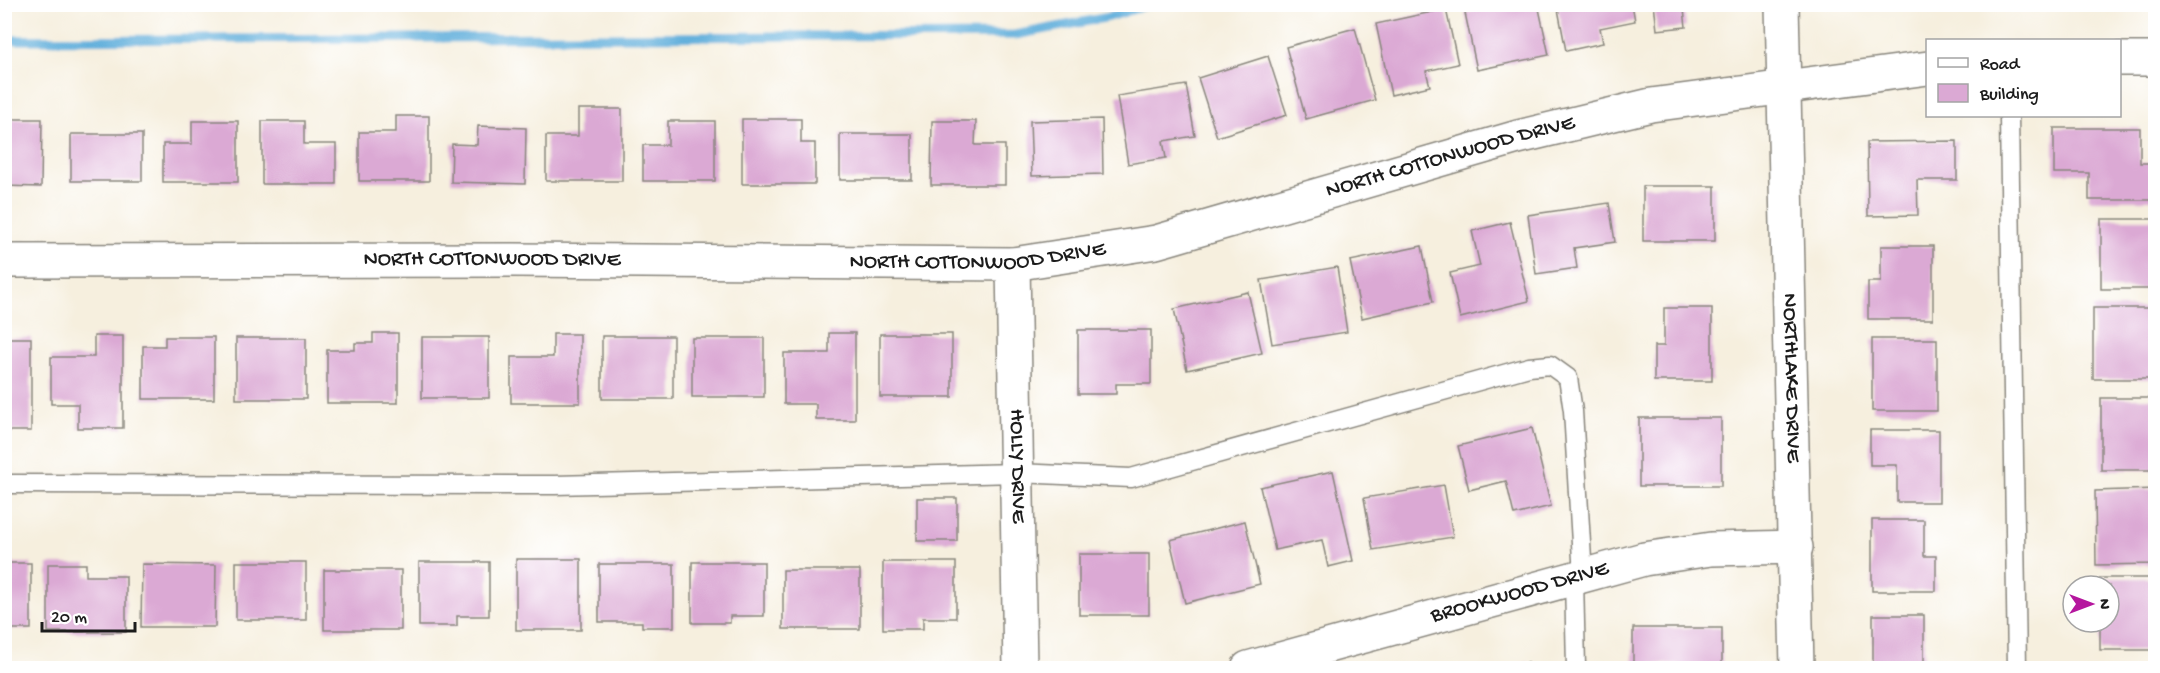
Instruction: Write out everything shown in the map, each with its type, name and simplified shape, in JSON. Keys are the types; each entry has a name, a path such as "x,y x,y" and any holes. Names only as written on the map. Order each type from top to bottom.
{"street":[{"name":"NORTHLAKE DRIVE","path":"1782,4 1797,669"},
{"path":"2121,59 2156,58"},
{"name":"NORTH COTTONWOOD DRIVE","path":"4,261 514,260 1013,264 1156,242 1507,141 1651,105 1926,68"},
{"name":"HOLLY DRIVE","path":"1013,264 1020,669"},
{"name":"BROOKWOOD DRIVE","path":"1248,669 1644,559 1711,549 1796,547"}],"lane":[{"path":"2009,117 2017,669"},
{"path":"4,484 555,485 1017,474 1131,478 1529,367 1550,365 1568,378 1570,389 1579,577 1576,669"}],"building":[{"path":"1503,4 1538,4 1549,55 1477,70 1465,13"},
{"path":"1557,4 1632,4 1635,21 1600,28 1603,43 1566,51"},
{"path":"1654,4 1706,4 1706,6 1684,9 1686,27 1657,30"},
{"path":"1446,9 1458,64 1426,71 1430,86 1391,95 1376,24"},
{"path":"1355,28 1375,100 1306,119 1286,47"},
{"path":"1268,56 1287,115 1217,137 1198,78"},
{"path":"1186,85 1195,136 1163,141 1166,158 1128,164 1117,96"},
{"path":"578,109 622,109 622,181 546,181 546,136 578,136"},
{"path":"396,116 429,116 429,181 359,181 359,132 396,132"},
{"path":"4,119 42,119 41,187 4,186"},
{"path":"742,119 801,119 801,143 815,143 815,184 742,184"},
{"path":"1102,119 1103,174 1032,176 1030,121"},
{"path":"192,121 238,121 238,182 163,182 163,144 192,144"},
{"path":"262,121 304,121 304,144 336,144 336,184 262,184"},
{"path":"668,121 715,121 715,181 643,181 643,145 668,145"},
{"path":"932,121 976,121 975,145 1005,145 1005,185 931,185"},
{"path":"478,126 526,128 525,184 451,182 452,144 477,145"},
{"path":"2054,128 2140,128 2140,163 2156,163 2156,200 2089,200 2089,173 2054,173"},
{"path":"71,134 142,134 142,181 71,181"},
{"path":"840,134 912,134 912,180 840,180"},
{"path":"1957,141 1957,180 1917,180 1918,215 1868,216 1867,142"},
{"path":"1643,186 1715,186 1715,241 1643,241"},
{"path":"1609,203 1615,242 1574,248 1577,268 1536,274 1528,215"},
{"path":"2101,219 2156,219 2156,289 2101,289"},
{"path":"1510,222 1529,301 1460,318 1450,273 1480,266 1472,231"},
{"path":"1422,246 1433,302 1362,318 1350,261"},
{"path":"1881,246 1933,246 1933,319 1868,319 1868,282 1881,282"},
{"path":"1337,267 1347,332 1272,344 1261,280"},
{"path":"1248,292 1262,353 1187,370 1174,309"},
{"path":"1664,308 1712,308 1712,381 1654,381 1654,346 1664,346"},
{"path":"2093,308 2156,308 2156,379 2093,379"},
{"path":"1078,330 1151,330 1151,384 1116,384 1116,394 1078,394"},
{"path":"373,333 398,333 398,403 327,403 327,350 355,350 355,343 373,343"},
{"path":"829,333 855,333 855,420 816,420 816,404 784,404 784,353 829,353"},
{"path":"553,334 580,334 580,403 511,403 511,357 553,357"},
{"path":"880,334 952,334 952,397 880,397"},
{"path":"94,336 123,336 123,428 78,428 78,404 51,404 51,357 94,357"},
{"path":"602,336 673,336 673,399 602,399"},
{"path":"165,337 214,337 214,399 143,399 143,346 165,346"},
{"path":"422,337 489,337 489,398 422,398"},
{"path":"4,338 31,338 31,431 4,431"},
{"path":"236,338 306,338 306,399 236,399"},
{"path":"692,338 764,338 764,397 692,397"},
{"path":"1872,339 1937,339 1937,411 1872,411"},
{"path":"2101,398 2156,398 2156,470 2101,470"},
{"path":"1639,418 1721,418 1721,486 1639,486"},
{"path":"1532,428 1551,506 1514,515 1506,481 1469,490 1458,446"},
{"path":"1870,430 1939,430 1939,502 1897,502 1897,465 1870,465"},
{"path":"1333,471 1353,561 1328,567 1322,540 1275,550 1260,487"},
{"path":"1444,485 1453,537 1373,550 1364,498"},
{"path":"2156,489 2156,564 2096,565 2095,491"},
{"path":"917,498 957,498 957,541 917,541"},
{"path":"1872,520 1924,520 1924,556 1936,556 1936,591 1872,591"},
{"path":"1245,521 1260,584 1185,603 1170,540"},
{"path":"1079,554 1149,554 1149,615 1079,615"},
{"path":"516,559 581,559 581,630 516,630"},
{"path":"236,562 306,562 306,620 236,620"},
{"path":"419,562 489,562 489,616 457,616 457,626 419,626"},
{"path":"692,562 764,562 764,616 730,616 730,623 692,623"},
{"path":"883,562 956,562 956,618 923,618 923,629 883,629"},
{"path":"4,563 31,563 31,629 4,629"},
{"path":"48,564 86,564 86,576 126,576 126,632 48,632"},
{"path":"142,564 216,565 215,627 141,627"},
{"path":"599,564 674,564 674,627 642,627 642,622 599,622"},
{"path":"324,570 401,570 401,630 324,630"},
{"path":"783,570 860,570 860,629 783,629"},
{"path":"2121,578 2156,578 2156,650 2100,650 2100,634 2121,634"},
{"path":"1873,615 1924,615 1924,668 1873,668"},
{"path":"1633,628 1722,628 1722,668 1679,668 1679,664 1633,664"},
{"path":"1528,662 1530,668 1510,668"}],"waterway":[{"path":"4,40 1015,35 1109,17 1150,4"}]}
